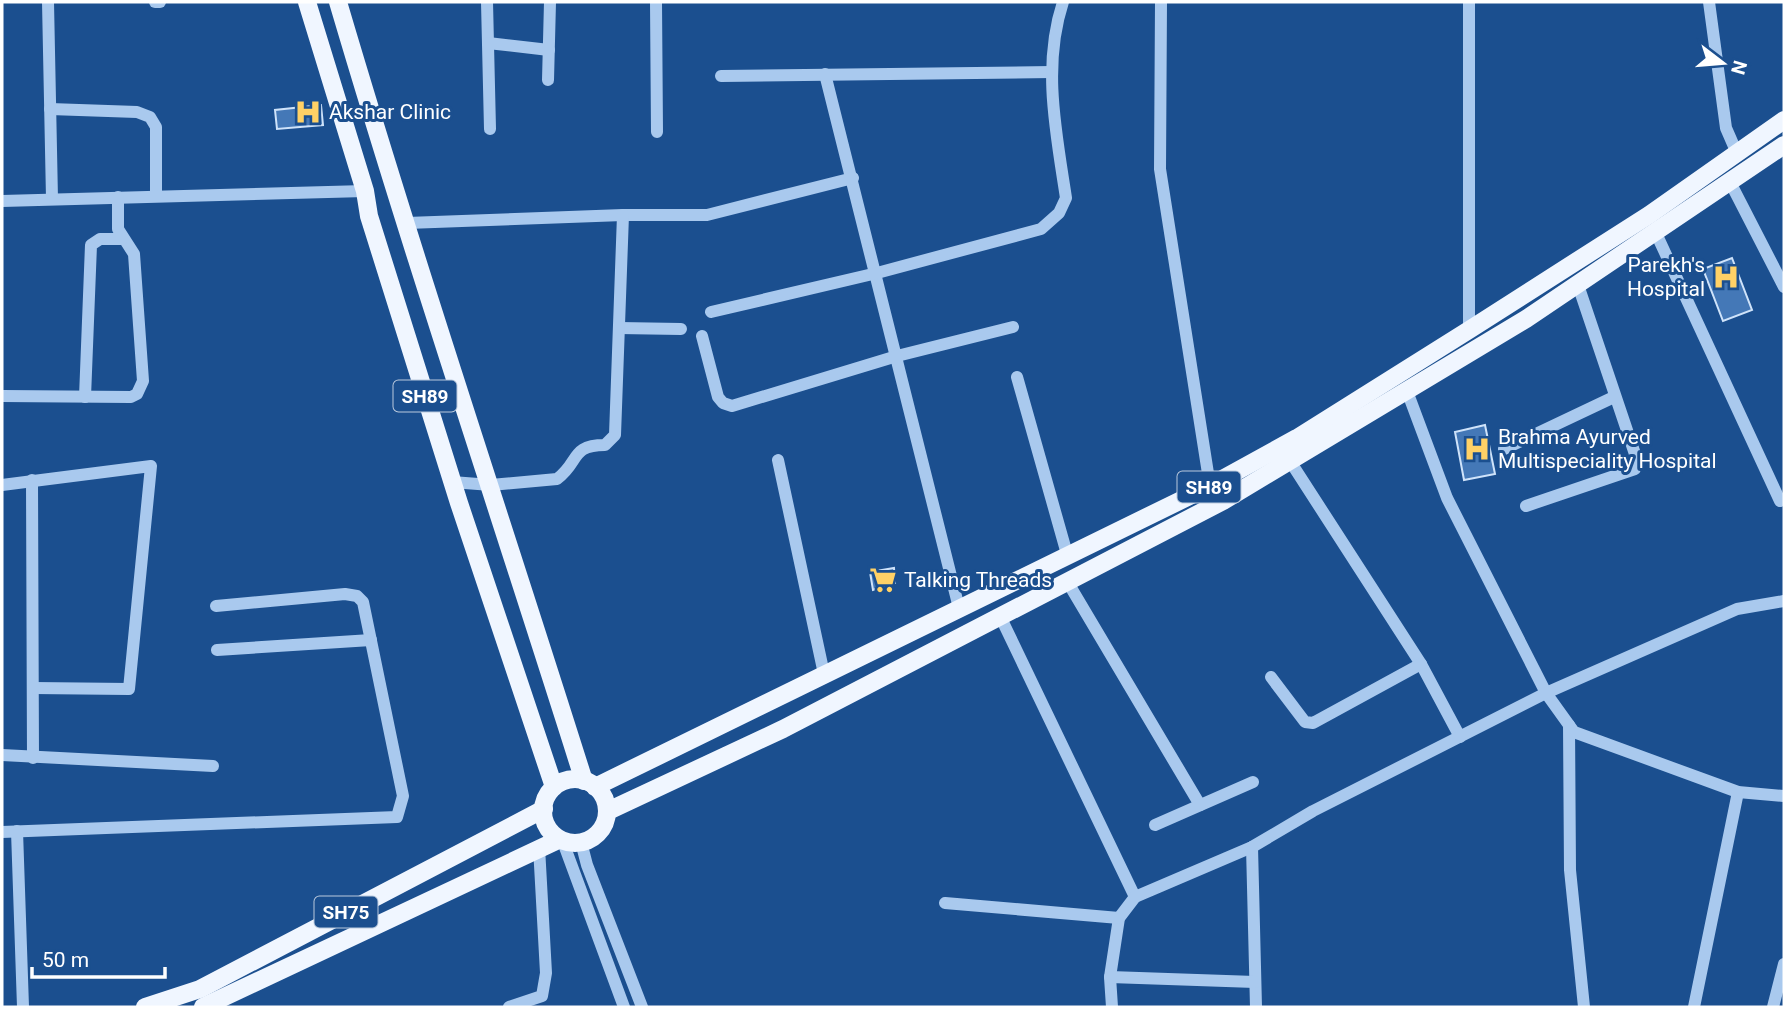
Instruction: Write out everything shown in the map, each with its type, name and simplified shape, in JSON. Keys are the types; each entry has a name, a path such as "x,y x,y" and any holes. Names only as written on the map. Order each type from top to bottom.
{"main road":[{"name":"SH89","path":"307,2 365,191 369,216 452,482 554,787"},
{"name":"SH89","path":"338,2 389,174 589,784 824,674 1210,486 1297,439 1649,215 1736,151 1784,120"},
{"name":"SH89","path":"608,811 783,729 1223,501 1526,319 1577,282 1784,145"},
{"path":"570,779 589,784 603,794 608,811 603,829 589,841 567,841 544,821 544,802 554,787 570,779"},
{"name":"SH75","path":"145,1007 201,989 544,809"},
{"name":"SH75","path":"203,1007 540,847 567,841"}],"street":[{"path":"48,2 52,199"},
{"path":"487,2 490,129"},
{"path":"548,80 550,2"},
{"path":"656,2 657,132"},
{"path":"711,312 877,273 1041,229 1059,213 1066,198 1051,94 1055,26 1063,2"},
{"path":"1161,2 1160,169 1210,486"},
{"path":"1468,2 1469,330"},
{"path":"1709,2 1726,128 1736,151"},
{"path":"488,43 549,50"},
{"path":"721,76 1052,72"},
{"path":"825,74 959,608"},
{"path":"50,109 137,112 150,117 156,127 156,196"},
{"path":"407,223 623,215 707,215 852,178"},
{"path":"1730,182 1784,287"},
{"path":"2,201 365,191"},
{"path":"2,396 131,397 137,394 143,381 134,254 118,229 118,197"},
{"path":"452,482 491,485 557,479 565,472 576,452 584,447 610,442 615,435 623,215"},
{"path":"1655,231 1780,501"},
{"path":"85,397 91,245 100,239 122,239"},
{"path":"1526,506 1635,469 1637,460 1577,282"},
{"path":"702,335 718,397 723,403 732,406 897,356 1013,327"},
{"path":"619,328 681,329"},
{"path":"1017,377 1068,554"},
{"path":"1407,391 1447,498 1546,692 1574,732 1738,792 1784,796"},
{"path":"1504,449 1614,397"},
{"path":"778,460 824,674"},
{"path":"1290,461 1421,664 1460,737"},
{"path":"2,485 151,467 129,689 33,688"},
{"path":"32,480 33,758"},
{"path":"1068,581 1200,805"},
{"path":"2,832 397,817 403,796 363,602 357,596 345,594 216,606"},
{"path":"1112,1007 1110,977 1119,918 1135,897 1252,847 1313,811 1546,692 1737,609 1784,601"},
{"path":"1000,616 1135,897"},
{"path":"217,650 371,640"},
{"path":"1271,677 1305,722 1313,723 1421,664"},
{"path":"1569,724 1570,870 1584,1007"},
{"path":"2,755 213,766"},
{"path":"1155,825 1253,782"},
{"path":"1694,1007 1738,792"},
{"path":"17,831 23,1007"},
{"path":"567,841 624,1007"},
{"path":"567,841 587,865 642,1007"},
{"path":"515,1007 542,996 546,973 540,847"},
{"path":"1252,847 1256,1007"},
{"path":"944,904 1119,918"},
{"path":"1773,1007 1784,964"},
{"path":"1110,977 1255,982"}],"building":[{"path":"321,105 323,125 277,129 275,110"},
{"path":"1732,258 1752,310 1723,321 1703,269"},
{"path":"1485,425 1495,474 1464,480 1455,432"},
{"name":"Talking Threads","path":"894,568 895,583 873,590 870,572"}],"place":[{"name":"Akshar Clinic","path":"308,112"},
{"name":"Parekh's Hospital","path":"1726,277"},
{"name":"Brahma Ayurved Multispeciality Hospital","path":"1477,449"},
{"name":"Talking Threads","path":"883,580"}]}
